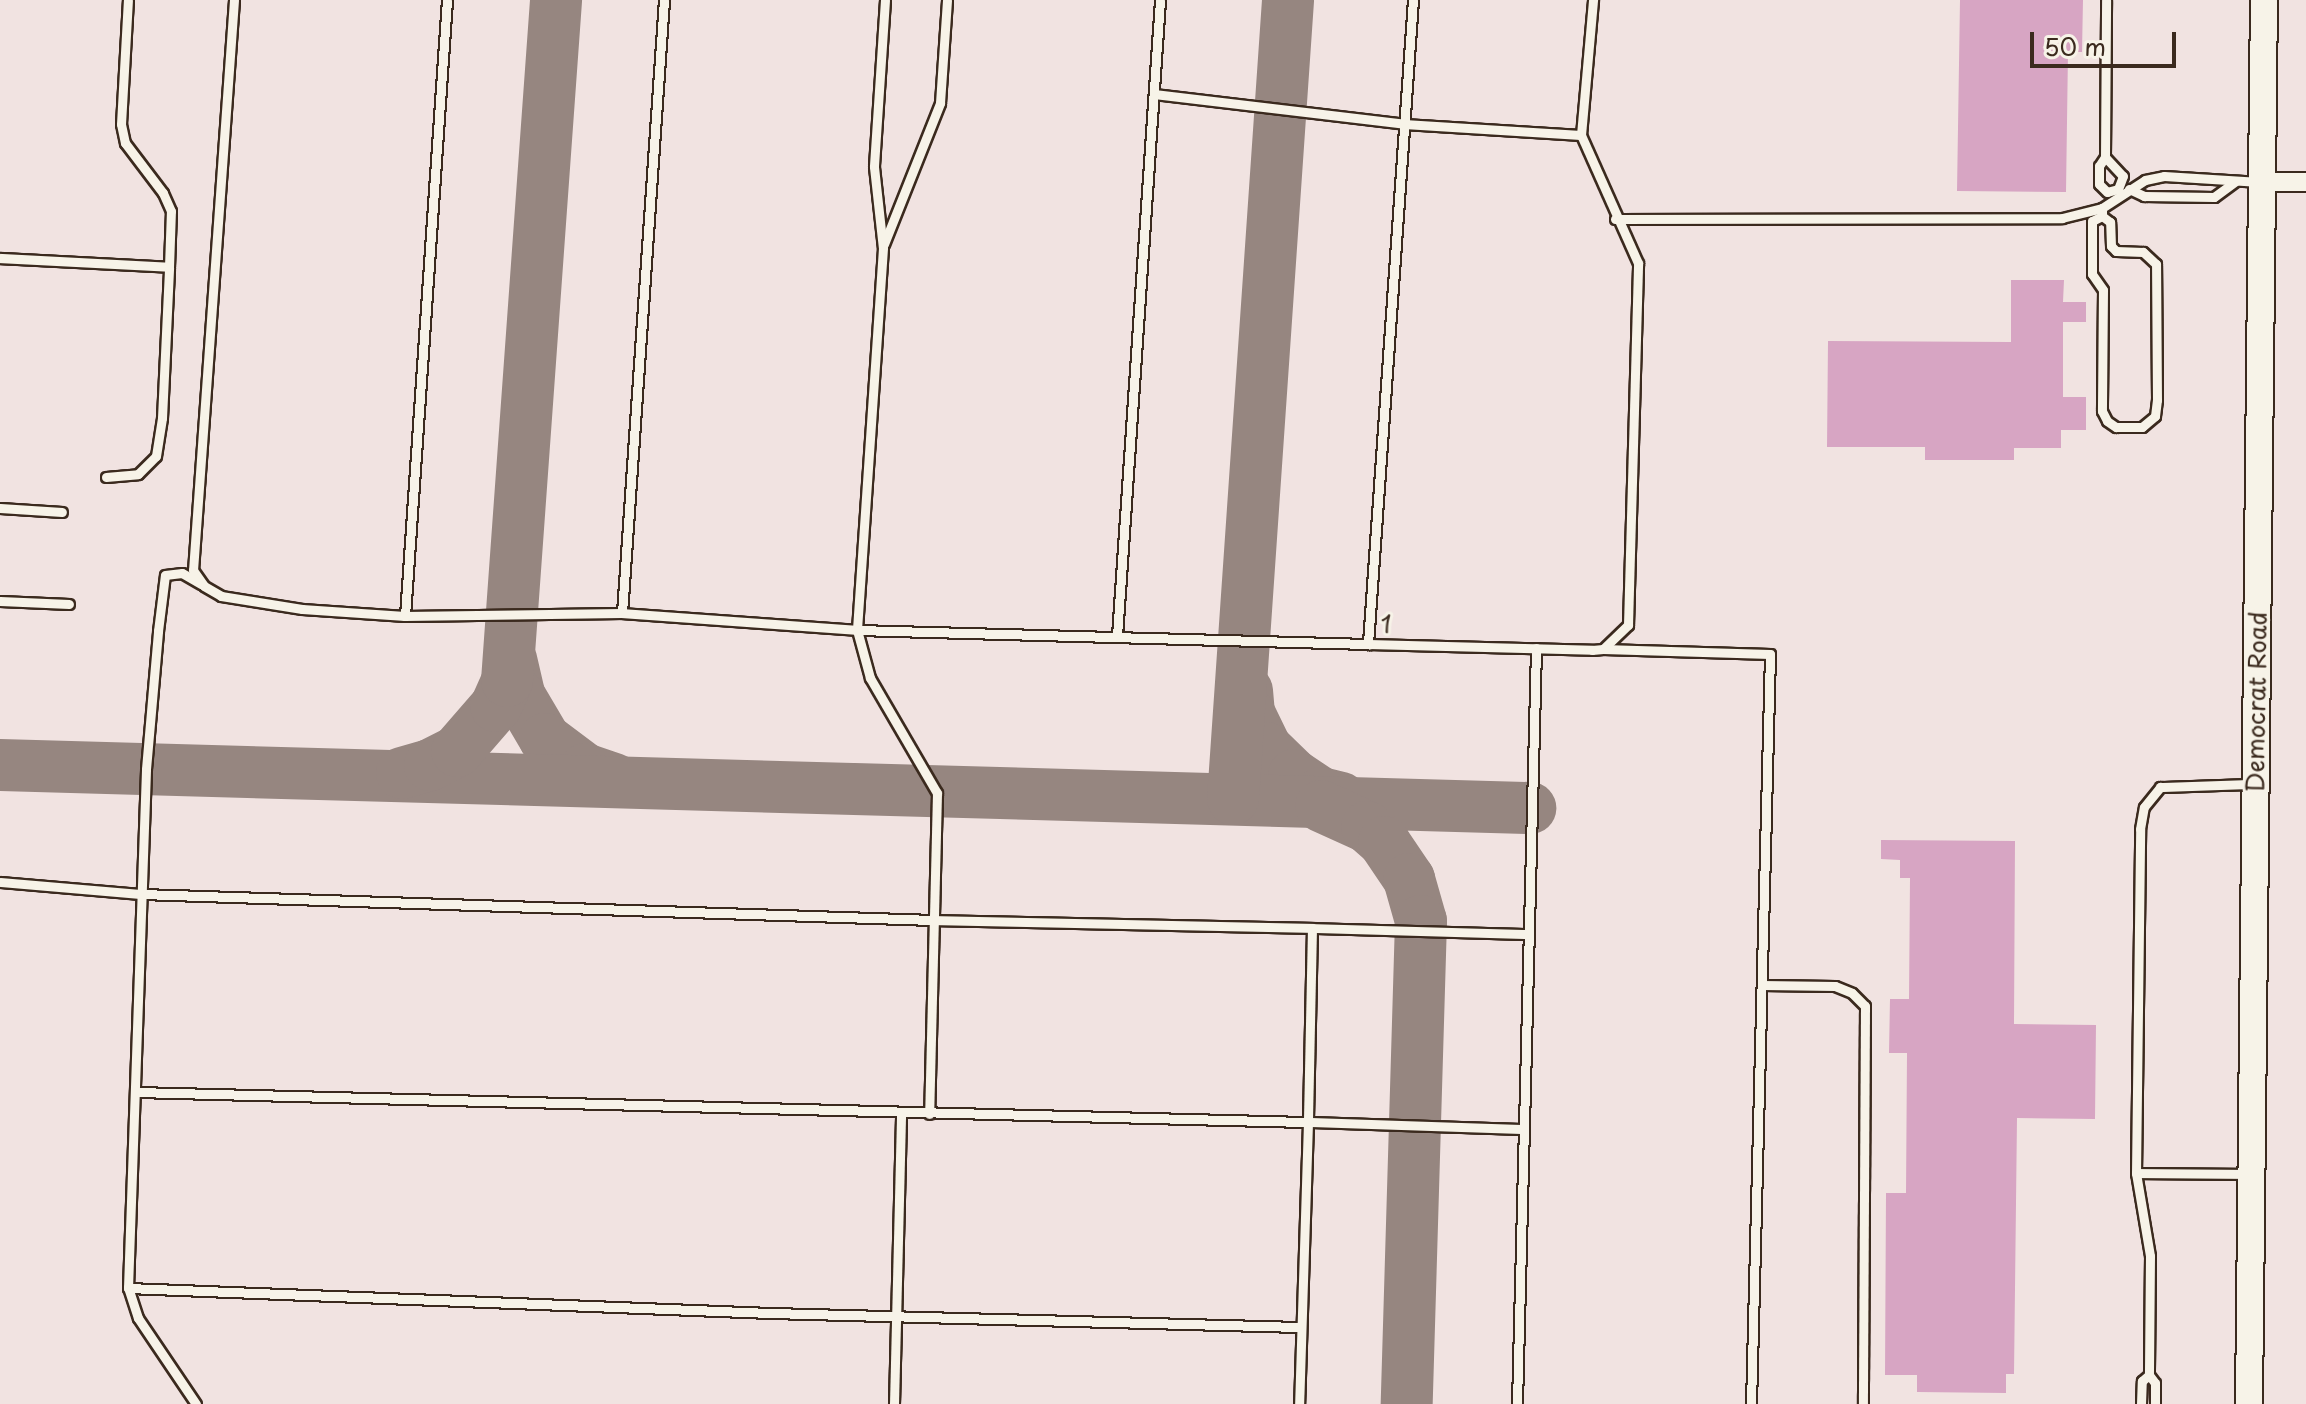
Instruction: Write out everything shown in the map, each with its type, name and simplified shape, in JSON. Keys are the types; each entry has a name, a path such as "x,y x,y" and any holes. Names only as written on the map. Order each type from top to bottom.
{"main road":[{"name":"Democrat Road","path":"2249,1404 2255,784 2248,182 2264,0"}],"street":[{"path":"2248,182 2306,182"}],"lane":[{"path":"106,477 138,474 156,456 162,418 169,267 171,211 125,143 121,124 128,0"},
{"path":"204,586 193,570 234,0"},
{"path":"405,616 447,0"},
{"path":"622,613 664,0"},
{"path":"885,0 874,167 883,248 857,630 870,678 937,793 929,1114"},
{"path":"883,248 940,103 947,0"},
{"path":"1117,636 1160,0"},
{"name":"1","path":"1413,0 1368,644 1770,654 1762,985"},
{"path":"1593,0 1581,135 1615,219 1638,263 1628,625 1603,649"},
{"path":"2106,0 2105,157 2099,166 2099,184 2107,192 2164,176 2214,176 2248,182"},
{"path":"1154,94 1404,124 1581,135"},
{"path":"2102,212 2110,222 2111,246 2116,251 2143,252 2156,264 2157,400 2155,416 2142,427 2116,427 2107,421 2102,411 2103,290 2092,274 2092,221 2123,190 2123,176 2105,157"},
{"path":"2123,190 2144,196 2214,197 2248,182"},
{"path":"1615,219 2062,218 2102,212"},
{"path":"0,258 169,267"},
{"path":"0,508 62,512"},
{"path":"196,1404 138,1318 128,1288 146,769 165,575 182,573 221,596 302,609 405,616 622,613 857,630 1368,644"},
{"path":"0,601 69,604"},
{"path":"1517,1404 1536,648"},
{"path":"2155,1404 2155,1383 2149,1375 2150,1256 2136,1173 2140,829 2144,807 2160,787 2255,784"},
{"path":"0,882 141,894 934,920 1528,934"},
{"path":"1299,1404 1312,928"},
{"path":"1751,1404 1762,985 1835,986 1852,993 1865,1006 1863,1404"},
{"path":"136,1092 1524,1129"},
{"path":"894,1404 901,1113"},
{"path":"2136,1173 2251,1175"},
{"path":"128,1288 1300,1327"},
{"path":"2141,1404 2142,1381 2149,1375"}],"building":[{"path":"1960,0 2083,0 2082,52 2068,52 2066,192 1957,191"},
{"path":"2011,280 2064,280 2063,302 2086,302 2086,322 2063,322 2063,397 2086,397 2086,430 2061,430 2061,448 2014,448 2014,460 1925,460 1925,447 1827,447 1828,341 2011,342"},
{"path":"1881,840 2015,841 2014,1024 2096,1025 2095,1119 2017,1118 2014,1374 2006,1374 2006,1393 1917,1392 1917,1375 1885,1375 1886,1193 1906,1193 1907,1053 1889,1053 1890,999 1909,999 1910,878 1900,878 1900,860 1881,859"}],"taxiway":[{"path":"402,773 430,765 457,751 496,706 507,681 556,0"},
{"path":"1233,799 1288,0"},
{"path":"511,659 519,695 545,739 585,769 614,779"},
{"path":"1247,691 1249,713 1266,748 1294,775 1321,793 1341,798"},
{"path":"0,765 1530,808"},
{"path":"1321,806 1367,827 1384,842 1409,879 1421,921 1407,1404"}]}
